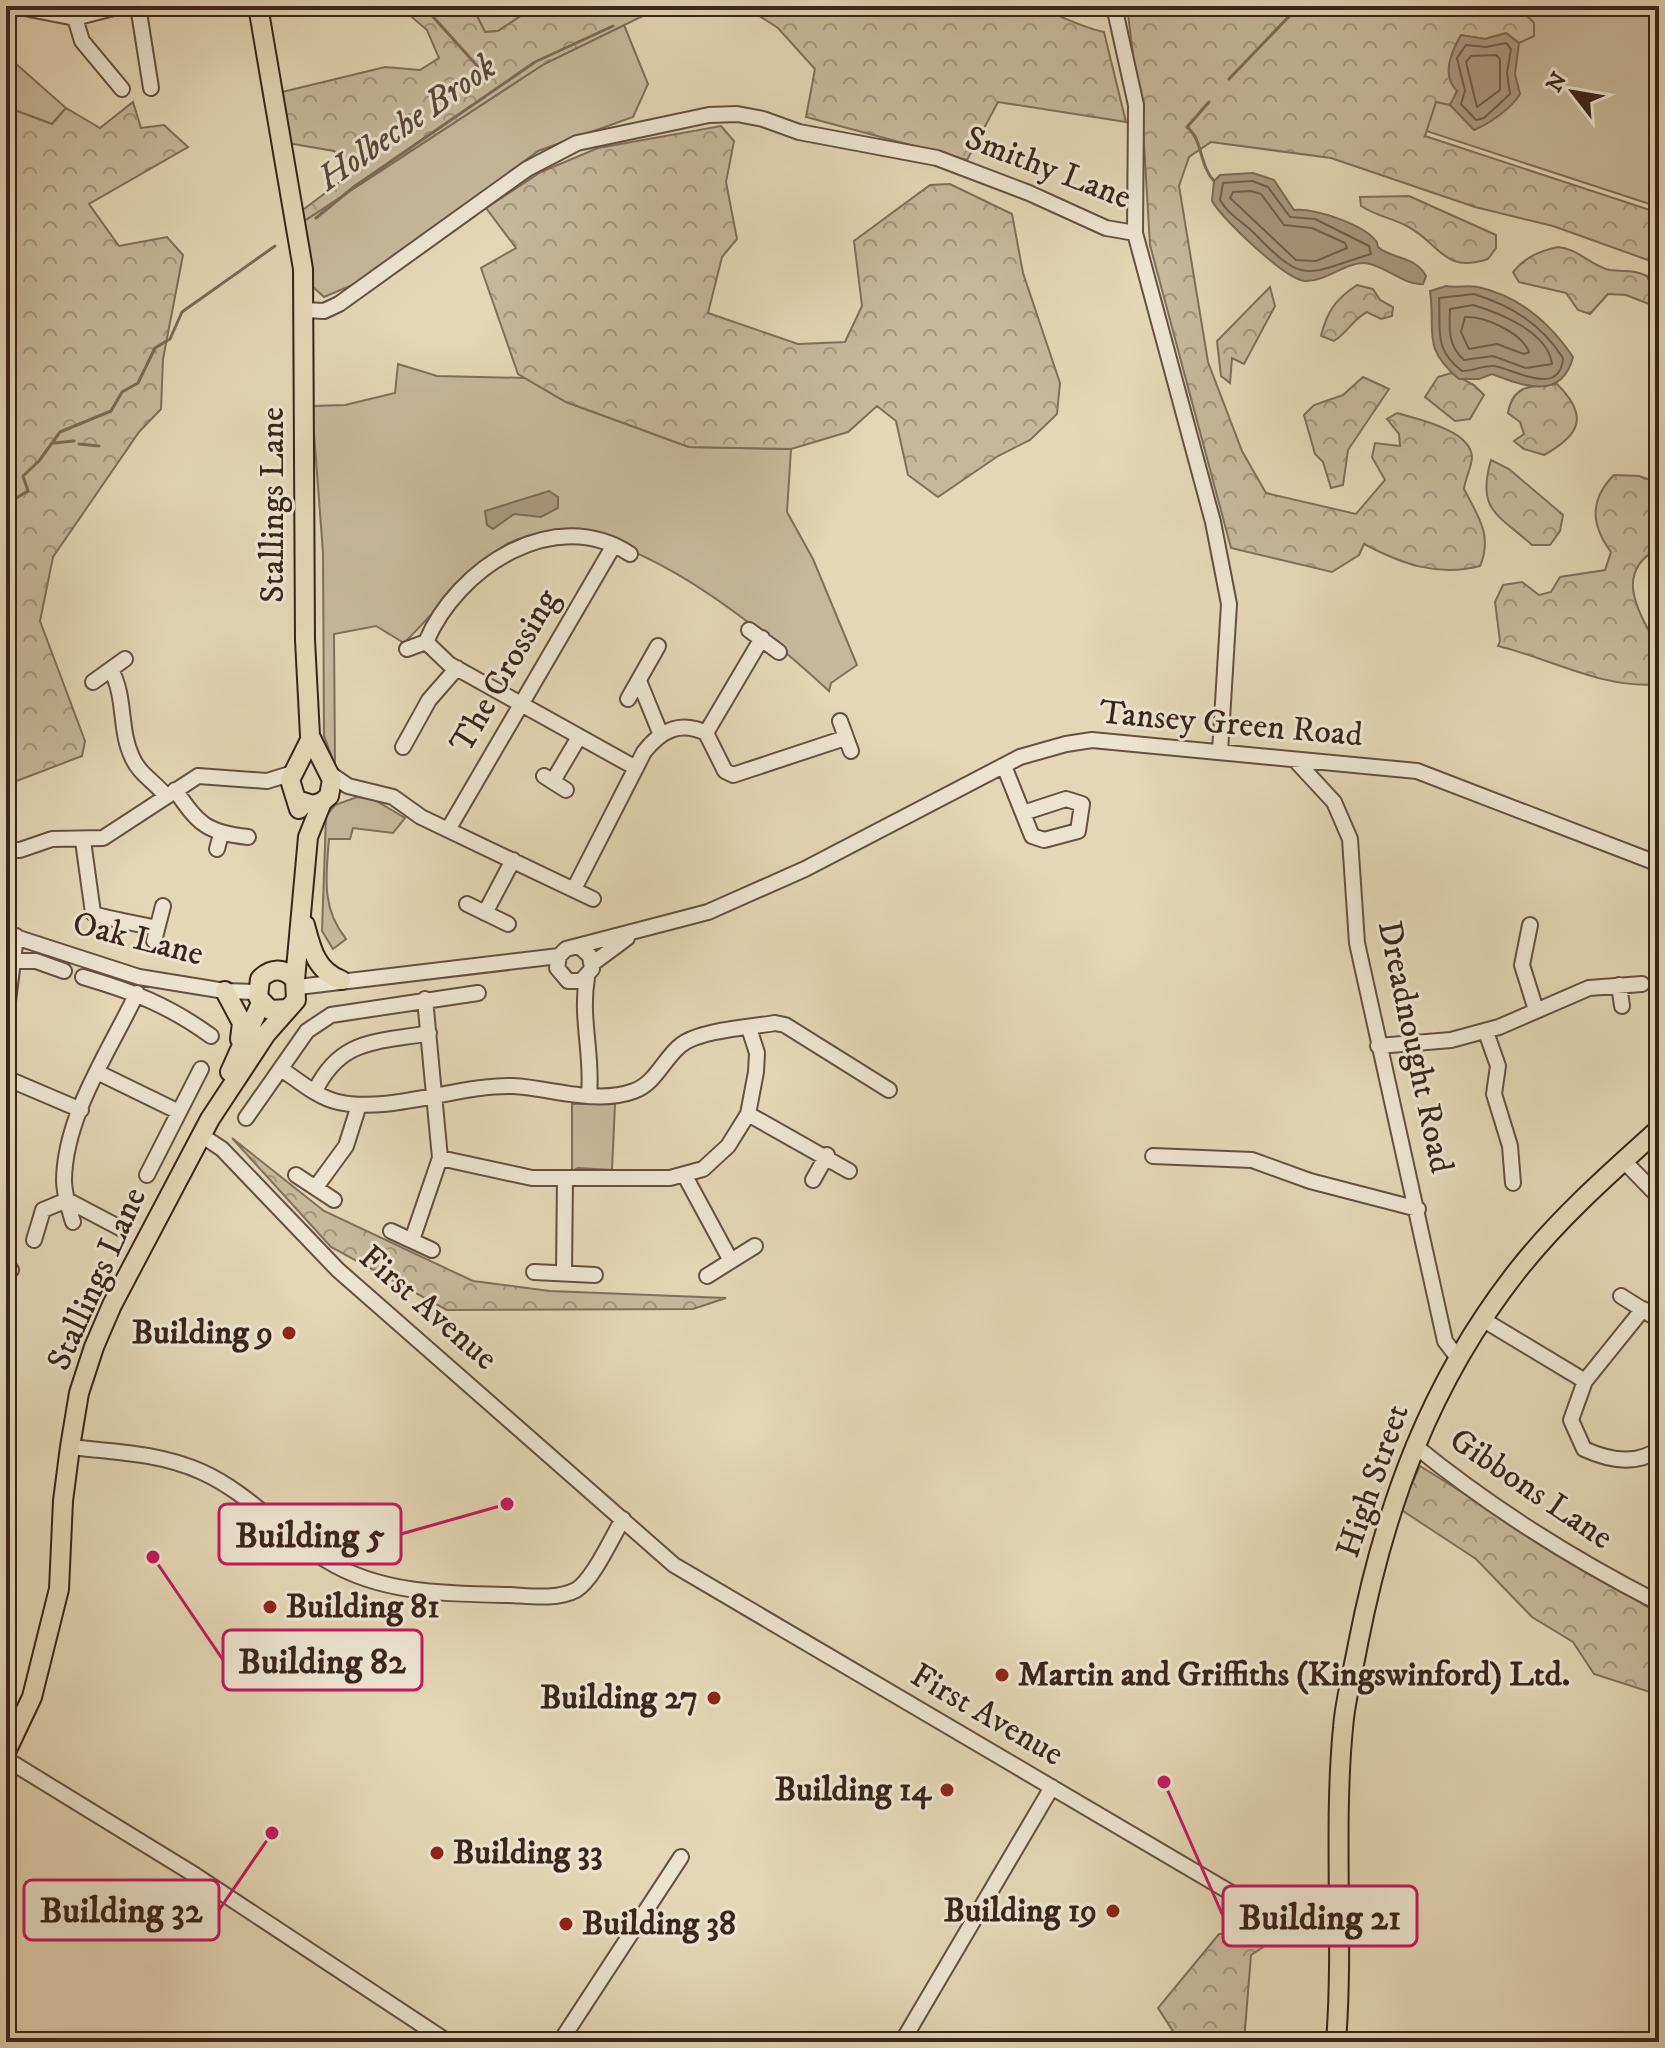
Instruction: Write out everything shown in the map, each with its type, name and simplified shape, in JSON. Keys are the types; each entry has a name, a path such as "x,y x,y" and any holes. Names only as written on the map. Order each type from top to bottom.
{"main road":[{"name":"Stallings Lane","path":"258,6 303,269 305,640 310,740 327,770"},
{"name":"Stallings Lane","path":"294,771 310,740"},
{"path":"205,1127 266,1034 296,1000 308,837 332,780 327,770 310,763 294,771 294,797 308,837"},
{"path":"294,797 313,805 325,799"},
{"path":"205,1127 240,1050 259,997 260,979 278,970 302,915"},
{"path":"302,915 319,965 329,976 341,980"},
{"path":"278,970 297,983"},
{"path":"225,991 242,1023 240,1050"},
{"path":"259,997 270,1010 287,1009"},
{"name":"Stallings Lane","path":"6,1752 32,1697 59,1589 63,1501 79,1393 112,1305 205,1127"},
{"name":"High Street","path":"1336,2042 1343,1725 1365,1611 1393,1501 1414,1445 1458,1358 1482,1319 1519,1269 1558,1225 1659,1129"}],"street":[{"path":"14,6 78,14 121,6"},
{"path":"138,6 151,88"},
{"path":"1114,6 1136,105 1135,233"},
{"path":"78,14 82,41 122,89"},
{"name":"Smithy Lane","path":"305,310 324,311 339,304 483,204 527,169 577,143 709,115 737,114 799,132 937,158 1029,193 1106,228 1135,233 1213,522 1229,604 1220,752"},
{"path":"407,649 426,642 441,612 494,561 520,545 543,536 598,540 630,554"},
{"name":"The Crossing","path":"449,828 614,545"},
{"path":"706,733 755,634 779,652"},
{"path":"426,642 431,650 457,668 636,768"},
{"path":"628,699 658,646"},
{"path":"93,682 125,659"},
{"path":"403,747 406,726 457,668"},
{"path":"111,670 120,687 131,755 143,774 170,793 196,820 221,834 248,837"},
{"path":"639,681 661,735"},
{"path":"574,889 644,752 661,735 687,725 706,733 725,771 733,775 848,744 840,721"},
{"path":"554,782 579,737"},
{"name":"Tansey Green Road","path":"297,983 559,956 570,947 630,935 708,912 805,869 1004,766 1066,744 1092,740 1417,771 1659,864"},
{"name":"Dreadnought Road","path":"1296,761 1334,802 1350,839 1357,943 1378,1046 1418,1209 1445,1341 1458,1358"},
{"path":"1004,766 1023,813"},
{"path":"327,770 348,786 393,797 406,809 593,899"},
{"path":"6,850 20,850 52,839 83,841 115,832 198,776 267,781 294,771"},
{"path":"267,781 294,797"},
{"path":"325,799 348,786"},
{"path":"217,849 221,834"},
{"path":"83,841 93,913 101,919 119,917 155,934 163,906"},
{"path":"485,913 513,860"},
{"path":"467,904 508,924"},
{"path":"1530,925 1522,965 1536,1010"},
{"path":"6,1018 14,961 11,935"},
{"name":"Oak Lane","path":"11,935 139,977 259,997"},
{"name":"Tansey Green Road","path":"529,961 563,976 590,971 630,935"},
{"path":"1526,946 1541,949"},
{"path":"580,947 590,956 582,1010 591,1072 589,1095"},
{"path":"559,956 563,976 582,1010"},
{"path":"14,961 36,961 64,971"},
{"path":"83,977 137,993 176,1011 211,1036"},
{"path":"1378,1046 1451,1040 1486,1032 1589,988 1642,984"},
{"path":"1619,985 1622,1006"},
{"path":"73,1222 64,1185 65,1157 81,1110 137,993"},
{"path":"246,1118 307,1031 331,1015 478,993"},
{"path":"412,1240 440,1158 425,999"},
{"path":"281,1069 338,1102 359,1105 512,1086 589,1095 636,1090 663,1068 680,1045 695,1037 785,1025 889,1090"},
{"path":"440,1158 532,1178 685,1176 703,1169 735,1137 748,1114 757,1053 749,1028"},
{"path":"1486,1032 1498,1066 1494,1094 1510,1146 1513,1183"},
{"path":"315,1091 325,1070 341,1054 353,1048 429,1033"},
{"path":"147,1175 201,1069"},
{"path":"99,1073 179,1112"},
{"path":"6,1078 81,1110"},
{"path":"316,1187 346,1146 359,1105"},
{"path":"748,1114 827,1155 849,1171"},
{"name":"First Avenue","path":"205,1127 222,1149 338,1270 674,1565 1262,1911 1291,1925 1337,1935"},
{"path":"813,1180 827,1155"},
{"path":"1153,1156 1252,1160 1310,1181 1418,1209"},
{"path":"1624,1161 1659,1197"},
{"path":"1511,1164 1527,1162"},
{"path":"296,1175 334,1200"},
{"path":"685,1176 731,1261"},
{"path":"564,1273 565,1178"},
{"path":"67,1200 122,1229"},
{"path":"34,1240 43,1210 67,1200"},
{"path":"391,1231 432,1250"},
{"path":"707,1276 755,1246"},
{"path":"534,1272 595,1275"},
{"path":"1621,1296 1656,1318"},
{"path":"1643,1309 1585,1381 1571,1420 1584,1449 1604,1458 1630,1460 1650,1456 1659,1449"},
{"path":"1482,1319 1585,1381"},
{"name":"Gibbons Lane","path":"1414,1445 1516,1522 1577,1561 1659,1603"},
{"path":"70,1447 161,1458 192,1468 233,1490 329,1563 361,1577 416,1590 529,1596 570,1592 584,1584 623,1519"},
{"path":"6,1759 195,1875 448,2042"},
{"path":"902,2042 1052,1787"},
{"path":"560,2042 681,1857"}],"green space":[{"path":"399,6 472,6 485,32 498,31 536,6 696,6 655,10 544,64 304,221 300,212 353,172 334,151 287,143 282,92 385,67 420,70 439,58 427,30"},
{"path":"472,6 536,6 498,31 485,32"},
{"path":"744,6 1032,6 1104,32 1126,122 998,102 967,160 806,117 815,69 778,28"},
{"path":"1127,6 1383,6 1388,10 1408,12 1412,6 1517,6 1534,23 1534,36 1519,43 1506,33 1485,39 1461,35 1450,63 1458,91 1450,105 1436,102 1425,136 1659,213 1659,264 1553,226 1475,207 1331,158 1211,142 1189,157 1179,186 1208,362 1242,451 1266,493 1356,514 1385,480 1372,457 1375,443 1400,446 1399,434 1387,419 1397,413 1429,422 1453,433 1469,448 1472,461 1464,489 1482,526 1485,545 1480,566 1449,570 1420,567 1364,544 1359,555 1332,572 1231,548 1150,245 1144,144"},
{"path":"1271,6 1659,6 1659,207 1356,108"},
{"path":"624,25 648,84 633,117 538,151 369,278 324,297 312,286 304,221 544,64"},
{"path":"6,55 66,108 52,124 6,107"},
{"path":"133,102 141,128 164,125 188,147 89,204 119,246 167,237 183,255 163,359 161,409 139,432 53,557 40,621 85,741 82,756 6,785 6,107 52,124 66,108 100,128"},
{"path":"721,126 734,141 726,182 737,239 722,257 708,313 798,344 845,342 862,306 854,241 930,185 950,184 1012,214 1023,273 1060,383 1057,414 1030,440 998,456 938,497 908,475 896,421 877,406 848,432 791,449 689,447 566,402 518,374 481,268 516,248 486,208 541,172 598,148"},
{"path":"1409,196 1496,235 1496,248 1488,259 1461,263 1443,255 1407,226 1361,206 1360,197"},
{"path":"1558,247 1603,268 1647,276 1655,294 1649,304 1626,295 1608,294 1590,314 1578,310 1566,293 1519,282 1513,272 1523,262"},
{"path":"1357,285 1373,289 1380,300 1393,307 1392,316 1381,319 1367,312 1334,341 1321,336 1333,306"},
{"path":"1270,287 1275,306 1244,364 1232,358 1230,383 1221,376 1217,341"},
{"path":"398,364 437,376 525,378 566,402 689,447 791,449 787,512 813,559 857,665 831,683 829,691 762,634 674,572 627,549 581,535 537,534 499,549 486,559 404,643 376,626 334,634 335,765 324,736 323,553 312,406 345,405 395,393"},
{"path":"1451,373 1474,385 1484,395 1470,419 1455,421 1425,397 1438,377"},
{"path":"1363,377 1389,389 1348,450 1343,485 1331,488 1323,462 1315,454 1304,415 1314,405 1343,395"},
{"path":"1557,384 1567,395 1577,415 1573,431 1544,455 1524,449 1514,441 1524,434 1520,422 1508,413 1514,397 1525,388"},
{"path":"1491,460 1509,469 1563,515 1560,531 1550,545 1532,545 1494,510 1486,491"},
{"path":"1614,475 1639,476 1659,483 1659,548 1638,566 1633,588 1645,624 1652,636 1659,637 1659,684 1639,685 1598,678 1498,646 1495,602 1503,585 1522,582 1539,595 1551,592 1560,577 1605,570 1611,552 1600,532 1596,513 1600,494"},
{"path":"357,797 373,799 405,818 393,833 353,828 350,839 329,839 326,879 329,903 332,916 346,939 333,949 322,931 326,816 335,805"},
{"path":"572,1104 615,1104 612,1170 578,1168 572,1171"},
{"path":"232,1138 324,1211 473,1281 550,1291 726,1298 693,1309 447,1310 331,1247"},
{"path":"1420,1466 1649,1608 1659,1618 1659,1695 1594,1674 1573,1642 1532,1617 1476,1559 1400,1509"},
{"path":"1219,1934 1258,1934 1271,1942 1251,1955 1244,2042 1180,2042 1158,2008"}],"water":[{"path":"1506,33 1519,43 1515,74 1520,94 1500,115 1474,130 1450,105 1457,91 1449,78 1451,56 1461,35 1485,39"},
{"path":"1253,173 1274,180 1294,210 1338,218 1361,229 1383,251 1410,261 1422,270 1426,276 1423,284 1409,282 1365,263 1313,280 1296,278 1240,234 1212,201 1214,181 1220,175"},
{"path":"1446,286 1474,286 1520,304 1544,322 1573,357 1568,371 1551,385 1540,386 1516,383 1492,374 1479,379 1459,379 1439,358 1432,339 1430,291"},
{"path":"549,491 558,497 558,508 541,517 514,514 493,529 487,525 485,511"}],"waterway":[{"path":"418,6 427,10 480,69"},
{"path":"1229,79 1299,6"},
{"name":"Holbeche Brook","path":"316,218 355,186 535,62 613,26"},
{"path":"1209,102 1187,127 1196,139 1214,181"},
{"name":"Holbeche Brook","path":"6,504 28,491 23,476 39,461 60,432 111,411 122,392 138,383 155,348 170,339 182,312 275,246"},
{"path":"54,443 74,441"},
{"path":"79,444 99,446"}],"place":[{"name":"Building 9","path":"289,1333"},
{"name":"Building 5","path":"507,1504"},
{"name":"Building 82","path":"153,1557"},
{"name":"Building 81","path":"270,1607"},
{"name":"Martin and Griffiths (Kingswinford) Ltd.","path":"1002,1675"},
{"name":"Building 27","path":"714,1698"},
{"name":"Building 21","path":"1164,1782"},
{"name":"Building 14","path":"947,1790"},
{"name":"Building 32","path":"272,1833"},
{"name":"Building 33","path":"437,1853"},
{"name":"Building 19","path":"1113,1911"},
{"name":"Building 38","path":"566,1924"}]}
